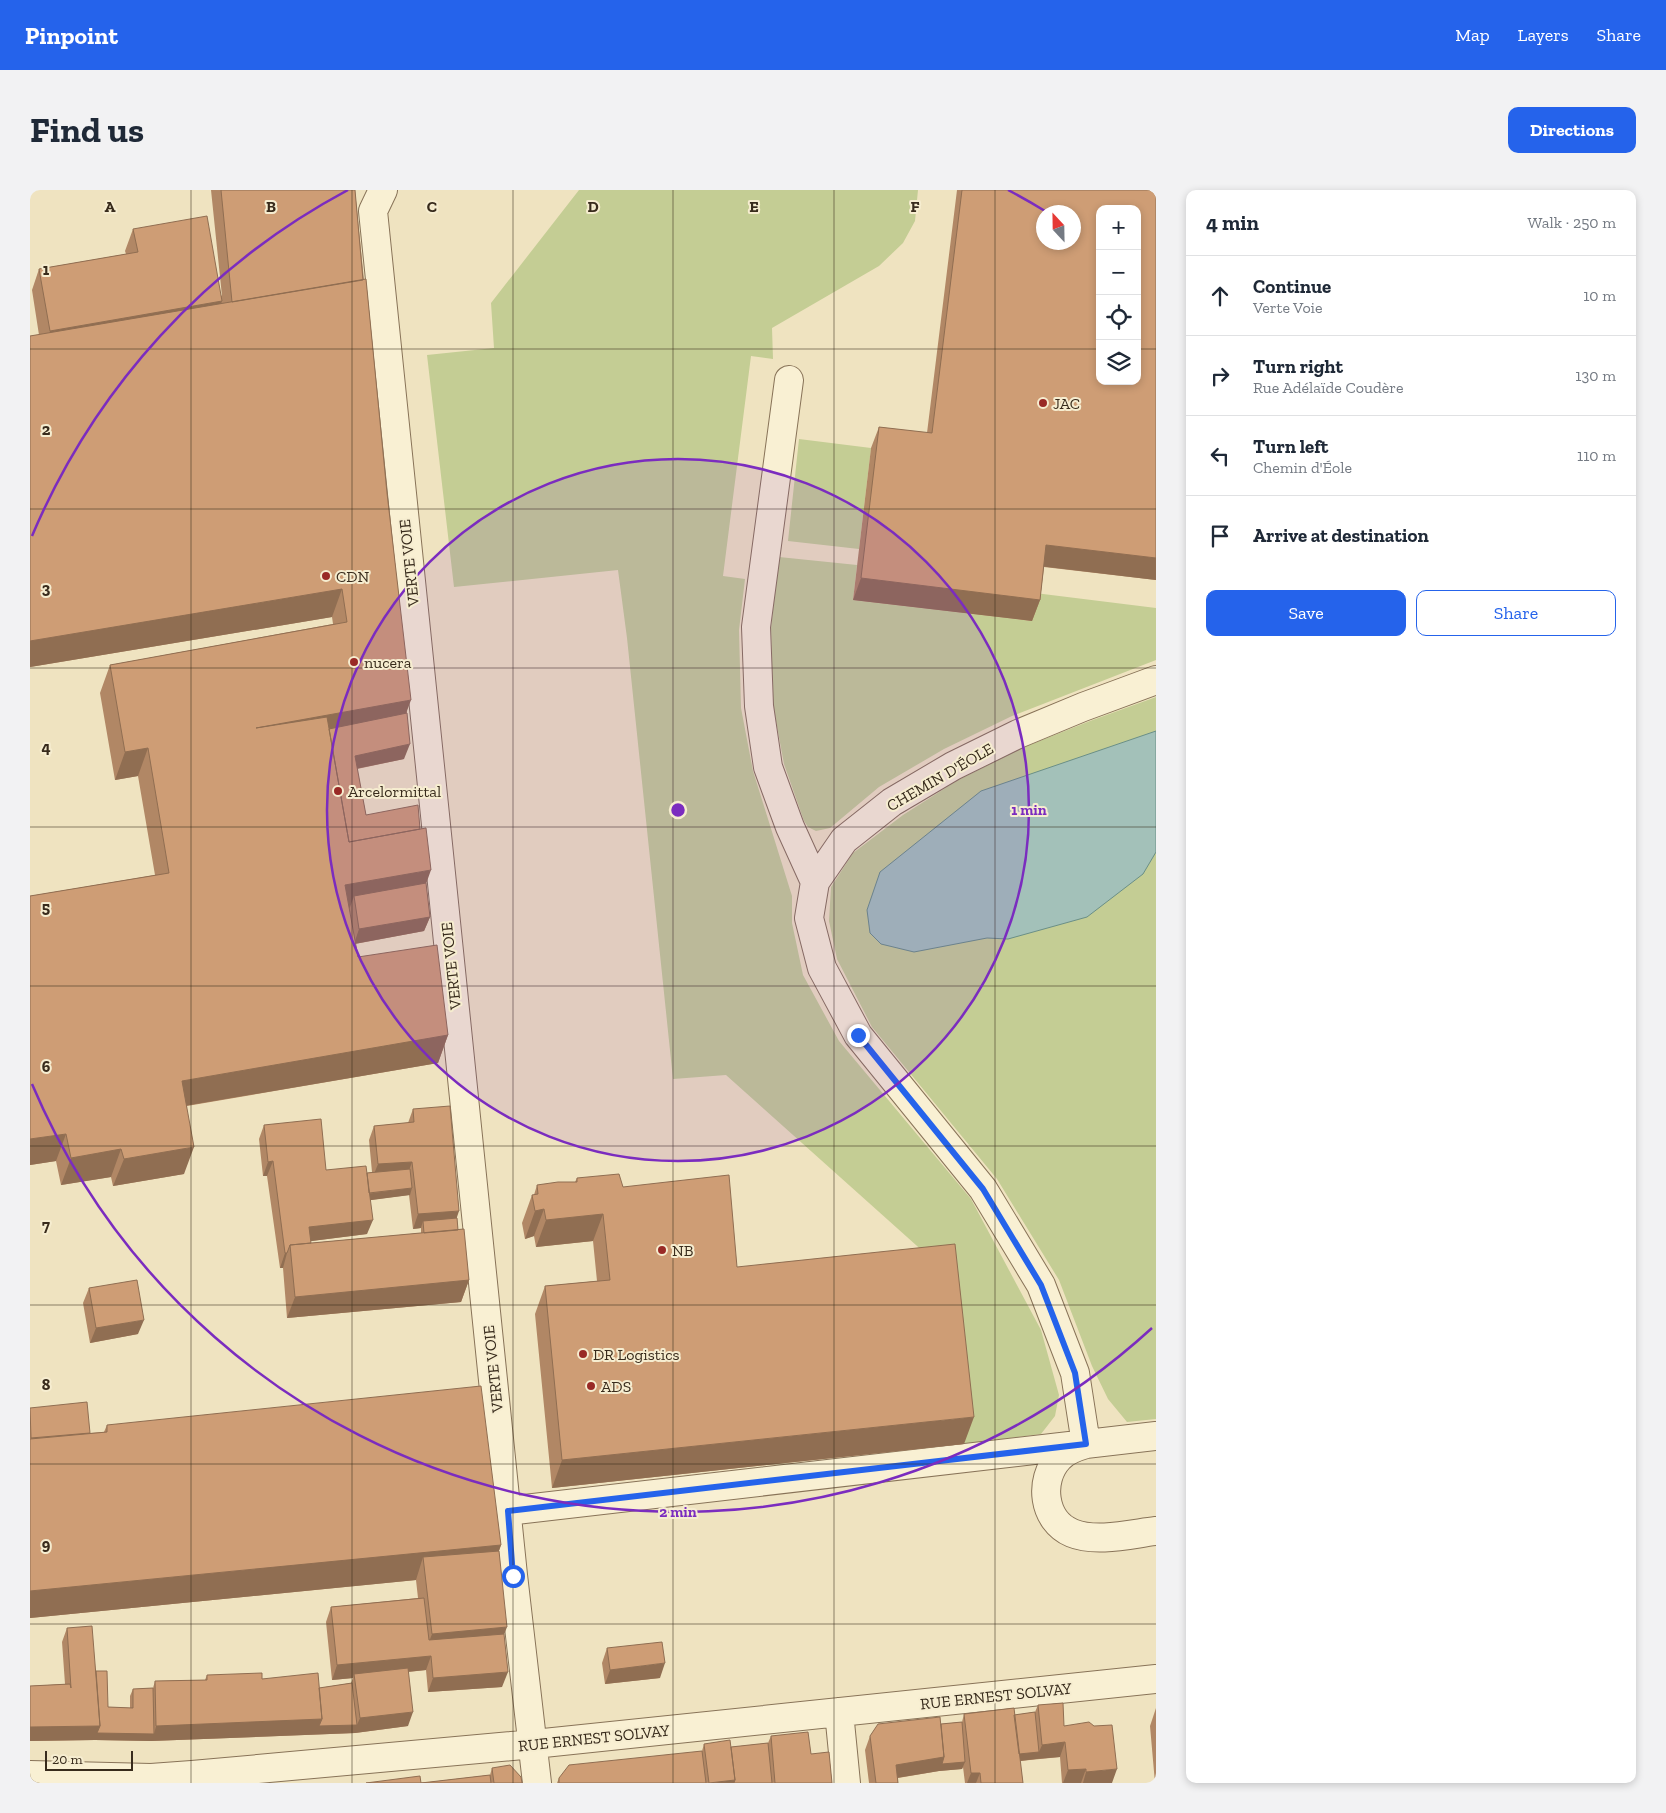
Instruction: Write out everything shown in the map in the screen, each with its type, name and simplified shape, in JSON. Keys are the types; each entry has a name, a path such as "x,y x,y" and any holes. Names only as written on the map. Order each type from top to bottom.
{"street":[{"name":"VERTE VOIE","path":"383,190 373,211 508,1511 513,1576 534,1744 537,1783"},
{"path":"789,380 756,627 759,706 768,766 790,827 815,882"},
{"name":"CHEMIN D'ÉOLE","path":"1086,1444 1075,1373 1041,1285 983,1189 858,1035 822,968 809,918 815,882 844,840 892,802 954,766 1018,734 1156,680"},
{"path":"508,1511 1156,1436"},
{"path":"1086,1444 1072,1449 1059,1457 1051,1469 1046,1483 1046,1498 1050,1512 1058,1524 1070,1532 1084,1537 1099,1538 1156,1531"},
{"name":"RUE ERNEST SOLVAY","path":"30,1775 151,1781 534,1744 1156,1679"},
{"path":"839,1712 846,1783"}],"green space":[{"path":"579,190 918,190 915,221 903,243 879,266 772,328 773,359 751,356 723,576 745,579 739,630 741,708 753,771 792,896 792,923 803,975 839,1041 971,1199 1041,1330 1059,1395 1055,1416 1041,1434 964,1444 945,1271 726,1075 673,1079 627,638 618,570 454,587 427,355 494,348 491,303"},
{"path":"799,439 871,448 859,549 788,541"},
{"path":"779,557 857,565 853,600 1032,621 1035,593 1156,608 1156,660 1012,716 944,749 879,787 830,828 816,831 808,827 804,821 784,764 773,705 771,628"},
{"path":"1156,697 1156,1419 1127,1422 1108,1399 1092,1366 1059,1280 997,1179 872,1027 837,959 829,921 831,887 853,853 903,815 958,780 1022,748"}],"water":[{"path":"1156,731 1156,852 1143,874 1087,917 1008,939 987,938 914,952 881,944 870,933 867,910 880,872 981,791"}],"building":[{"path":"221,190 355,190 363,280 232,302"},
{"name":"JAC","path":"962,190 1156,190 1156,558 1046,545 1040,600 861,578 879,427 932,433"},
{"path":"207,216 222,301 50,331 39,269 138,252 133,229"},
{"path":"366,279 387,493 411,700 256,728 327,717 349,842 426,828 431,870 345,885 358,957 437,945 448,1035 182,1081 194,1147 124,1159 121,1149 71,1158 66,1134 30,1139 30,896 169,873 148,748 125,752 110,665 347,622 342,589 30,641 30,336"},
{"path":"407,713 410,744 355,756 366,815 418,805 420,829 349,842 329,729"},
{"path":"426,883 430,917 359,929 354,896"},
{"path":"450,1106 459,1211 418,1214 412,1162 378,1164 374,1126 414,1122 413,1109"},
{"path":"321,1119 326,1170 366,1166 373,1220 309,1227 311,1243 290,1245 287,1253 285,1253 273,1161 268,1162 264,1125"},
{"path":"410,1169 412,1188 369,1193 367,1173"},
{"path":"619,1174 623,1187 729,1175 737,1267 955,1244 974,1417 562,1460 545,1286 610,1280 603,1214 546,1220 544,1209 535,1211 532,1195 538,1194 537,1185 577,1182 577,1178"},
{"path":"457,1218 458,1230 424,1233 423,1221"},
{"path":"464,1229 469,1280 295,1297 290,1245"},
{"path":"137,1280 144,1320 96,1328 89,1288"},
{"path":"481,1386 501,1545 30,1591 30,1439 107,1432 107,1425"},
{"path":"87,1402 90,1433 31,1438 30,1408"},
{"path":"499,1551 507,1627 432,1634 423,1557"},
{"path":"424,1598 429,1640 504,1634 508,1672 433,1678 431,1656 337,1665 331,1607"},
{"path":"92,1626 100,1726 30,1727 30,1686 70,1684 71,1688 67,1628"},
{"path":"662,1642 665,1663 610,1670 607,1648"},
{"path":"408,1668 413,1712 360,1718 354,1674"},
{"path":"96,1671 107,1671 108,1707 133,1708 133,1689 153,1688 154,1734 97,1733 100,1726"},
{"path":"262,1673 262,1679 318,1673 322,1719 156,1726 155,1681 207,1680 207,1675"},
{"path":"352,1683 357,1725 319,1726 322,1719 319,1688"},
{"path":"1063,1703 1064,1726 1089,1722 1094,1726 1112,1725 1117,1769 1086,1772 1086,1769 1068,1770 1065,1742 1042,1745 1038,1705"},
{"path":"1014,1708 1023,1783 981,1783 980,1773 971,1773 964,1714"},
{"path":"1035,1712 1039,1752 1019,1754 1014,1715"},
{"path":"940,1717 944,1757 896,1765 898,1783 876,1783 870,1736 878,1724"},
{"path":"962,1722 965,1762 942,1764 944,1757 941,1724"},
{"path":"808,1732 811,1754 829,1752 832,1783 775,1783 771,1736"},
{"path":"730,1740 735,1780 709,1783 704,1744"},
{"path":"768,1743 772,1783 734,1783 731,1747"},
{"path":"702,1751 706,1783 559,1783 559,1778 569,1765"},
{"path":"510,1765 521,1777 522,1783 494,1783 492,1768"},
{"path":"490,1775 491,1783 421,1783"},
{"path":"420,1776 421,1783 366,1783"}],"place":[{"name":"JAC","path":"1043,403"},
{"name":"CDN","path":"326,576"},
{"name":"nucera","path":"354,662"},
{"name":"Arcelormittal","path":"338,791"},
{"name":"NB","path":"662,1250"},
{"name":"DR Logistics","path":"583,1354"},
{"name":"ADS","path":"591,1386"}],"route":[{"path":"513,1576 508,1511 1086,1444 1075,1373 1041,1285 983,1189 858,1035"}]}
